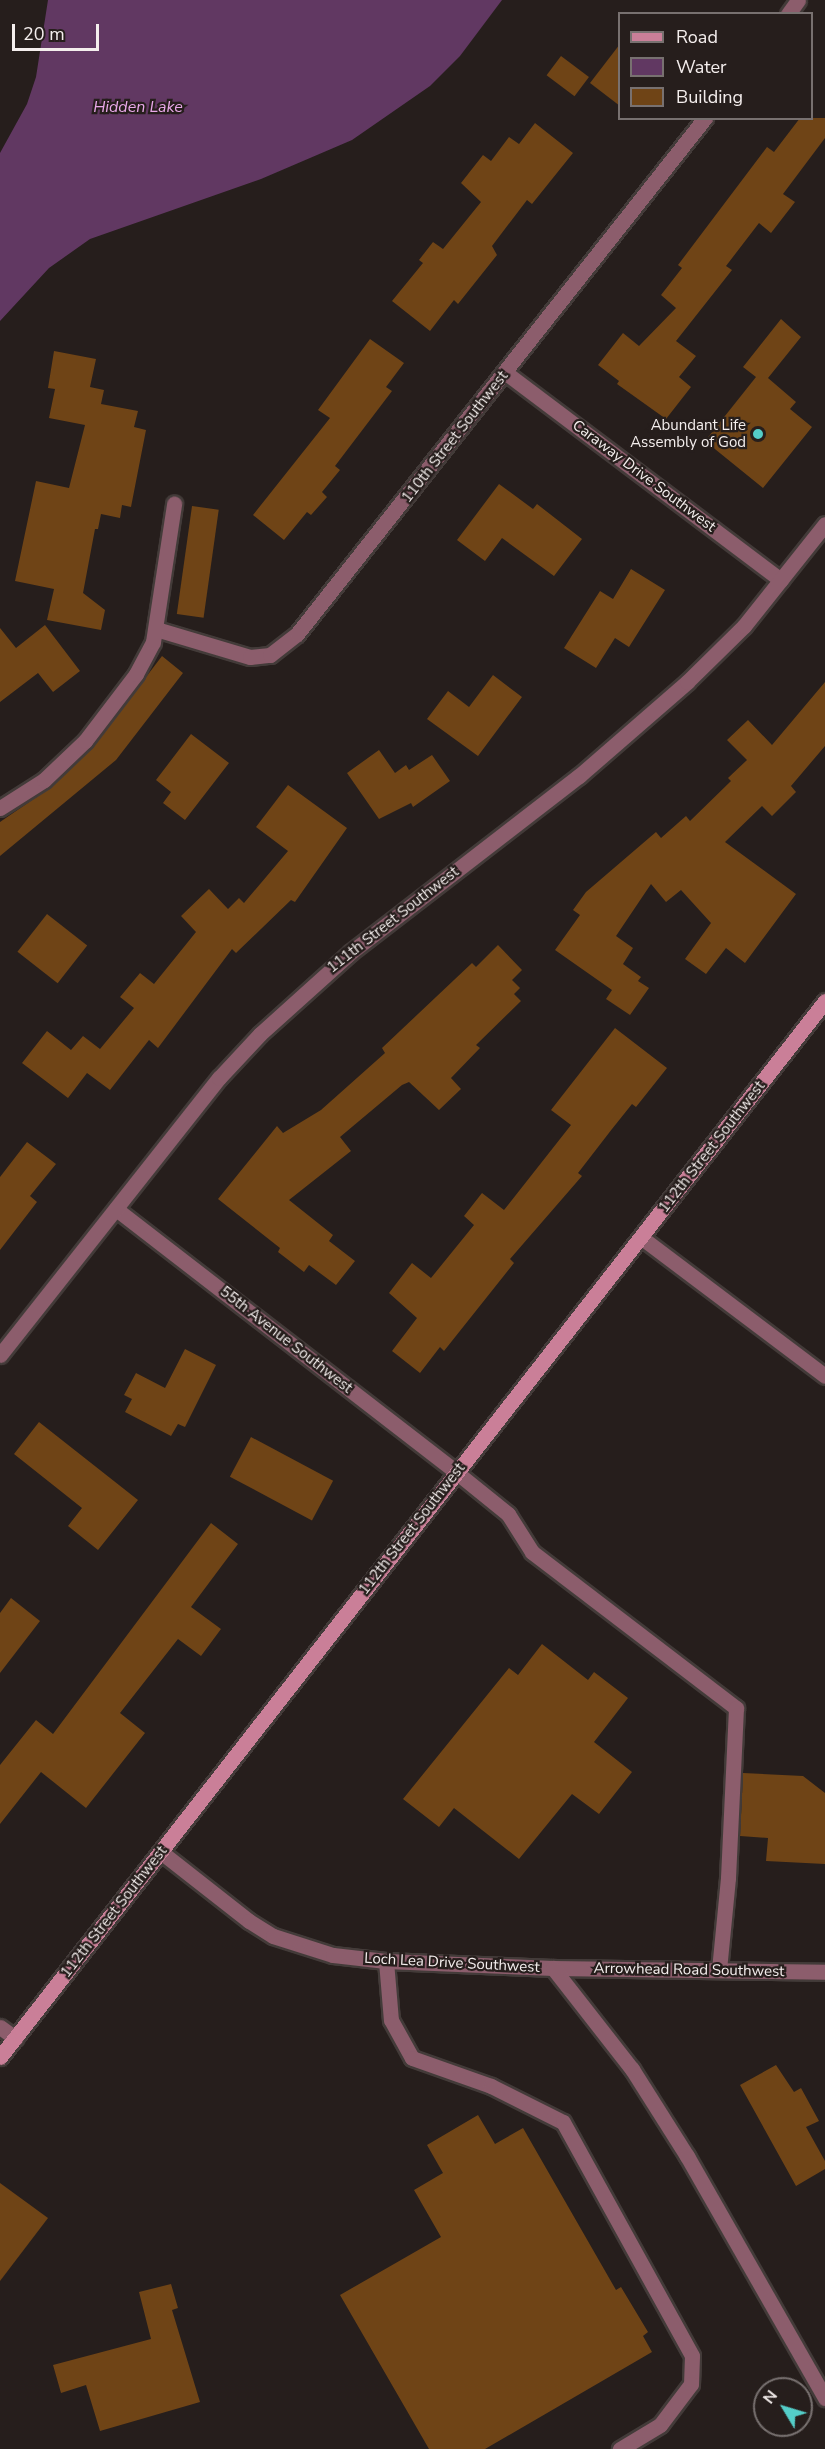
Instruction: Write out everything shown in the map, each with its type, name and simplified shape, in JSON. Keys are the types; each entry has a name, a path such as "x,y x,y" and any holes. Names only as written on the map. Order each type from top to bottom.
{"street":[{"name":"110th Street Southwest","path":"156,629 241,656 260,656 278,650 312,620 703,120"},
{"name":"Caraway Drive Southwest","path":"506,373 781,580"},
{"path":"0,808 44,780 85,741 136,674 156,629 174,504"},
{"name":"111th Street Southwest","path":"1,1351 219,1078 295,999 579,776 687,682 744,626 825,524"},
{"name":"112th Street Southwest","path":"0,2057 825,1001"},
{"name":"55th Avenue Southwest","path":"116,1209 456,1472 508,1514 531,1552 736,1708 728,1878 719,1970"},
{"path":"642,1238 825,1376"},
{"name":"Loch Lea Drive Southwest","path":"161,1852 249,1921 273,1936 333,1955 386,1961 553,1968 644,2088 825,2398"},
{"path":"386,1961 391,2020 412,2058 491,2086 563,2122 692,2356 691,2384 660,2425 620,2449"},
{"name":"Arrowhead Road Southwest","path":"553,1968 825,1972"},
{"path":"0,2027 15,2038"}],"water":[{"name":"Hidden Lake","path":"48,0 502,0 460,56 430,86 352,140 261,179 90,239 49,268 0,321 0,153 27,104 36,77"}],"building":[{"path":"618,47 618,104 590,83"},
{"path":"561,56 589,77 575,96 547,75"},
{"path":"825,118 825,138 783,194 795,202 771,233 759,223 726,266 732,270 676,341 696,356 679,377 691,387 666,419 617,384 619,381 598,365 623,333 639,346 676,308 661,295 682,268 678,265 767,147 774,152 798,120"},
{"path":"535,123 573,153 532,204 527,200 492,246 497,255 458,304 454,300 430,331 392,301 423,263 419,260 433,242 443,249 481,202 461,183 483,155 491,161 509,137 519,144"},
{"name":"Abundant Life Assembly of God","path":"781,319 801,337 768,378 796,402 790,409 812,427 763,488 705,441 756,377 743,367"},
{"path":"370,339 404,363 386,387 392,391 335,466 340,470 322,492 327,497 311,515 307,512 284,540 253,515 330,418 318,410"},
{"path":"54,351 96,359 90,387 104,390 101,404 138,411 134,427 146,430 131,507 122,505 120,518 101,514 98,529 95,529 83,593 105,610 101,630 47,620 54,589 15,581 36,481 69,488 85,425 49,418 55,389 48,388"},
{"path":"499,484 533,509 537,504 582,539 554,576 502,538 485,561 457,540"},
{"path":"192,506 219,510 204,618 177,614"},
{"path":"631,569 665,590 629,647 615,638 596,668 564,648 600,591 613,599"},
{"path":"45,625 80,671 53,692 38,673 0,702 0,628 16,648"},
{"path":"162,656 183,673 116,760 0,856 0,822 51,787 92,748"},
{"path":"493,675 522,697 478,756 427,719 448,691 469,707"},
{"path":"825,682 825,746 791,786 796,792 772,816 762,806 725,842 796,894 745,963 726,948 706,974 685,959 711,923 681,890 666,902 651,884 616,936 633,948 623,964 641,977 638,981 649,988 630,1015 606,999 612,990 555,950 580,915 573,910 586,892 656,832 661,838 686,816 690,821 731,781 728,778 747,760 727,740 748,720 772,745"},
{"path":"191,734 229,763 185,820 163,803 171,792 156,780"},
{"path":"379,750 395,773 406,765 409,770 432,755 450,781 413,807 411,803 379,819 347,773"},
{"path":"288,785 347,828 295,902 291,900 236,953 232,949 158,1048 149,1040 110,1090 87,1073 68,1098 22,1063 47,1031 71,1050 83,1036 100,1049 134,1008 120,997 140,973 154,984 196,932 181,916 209,889 228,909 239,898 244,903 288,851 256,827"},
{"path":"47,914 87,945 58,983 17,952"},
{"path":"498,945 522,970 512,980 520,988 514,994 521,1001 476,1045 480,1048 451,1078 461,1089 439,1110 409,1082 402,1085 340,1137 351,1151 289,1200 333,1235 329,1241 355,1261 336,1285 309,1265 304,1272 278,1252 280,1248 218,1199 277,1126 283,1133 321,1110 385,1053 382,1048 472,963 476,967"},
{"path":"615,1028 667,1068 636,1107 632,1104 612,1129 578,1173 582,1176 510,1259 514,1263 444,1351 440,1347 420,1373 392,1351 417,1318 389,1293 412,1263 431,1278 474,1225 464,1216 482,1193 504,1210 571,1125 551,1110"},
{"path":"27,1142 56,1164 30,1196 37,1202 0,1250 0,1177"},
{"path":"185,1349 216,1365 185,1427 178,1424 171,1436 125,1412 132,1399 124,1395 136,1373 165,1388"},
{"path":"39,1422 138,1500 98,1550 68,1526 82,1508 14,1454"},
{"path":"251,1437 333,1481 312,1520 230,1477"},
{"path":"211,1523 238,1544 191,1607 221,1629 201,1656 178,1639 120,1713 145,1733 86,1808 41,1772 0,1824 0,1765 36,1720 53,1734"},
{"path":"11,1598 40,1621 0,1673 0,1613"},
{"path":"542,1644 588,1680 594,1672 628,1698 594,1742 632,1772 599,1814 572,1794 519,1859 454,1808 439,1827 403,1799 509,1668 518,1675"},
{"path":"743,1773 803,1776 825,1793 825,1864 766,1861 768,1838 740,1836"},
{"path":"776,2065 794,2092 801,2088 819,2121 806,2127 825,2161 825,2169 796,2186 740,2085"},
{"path":"478,2115 495,2144 523,2128 616,2290 621,2287 648,2332 643,2336 652,2352 485,2449 429,2449 340,2295 441,2237 414,2190 443,2173 427,2145"},
{"path":"0,2183 48,2218 0,2281"},
{"path":"171,2284 178,2308 172,2310 200,2402 100,2431 86,2385 61,2393 53,2365 151,2339 139,2292"}],"place":[{"name":"Abundant Life Assembly of God","path":"758,434"}]}
